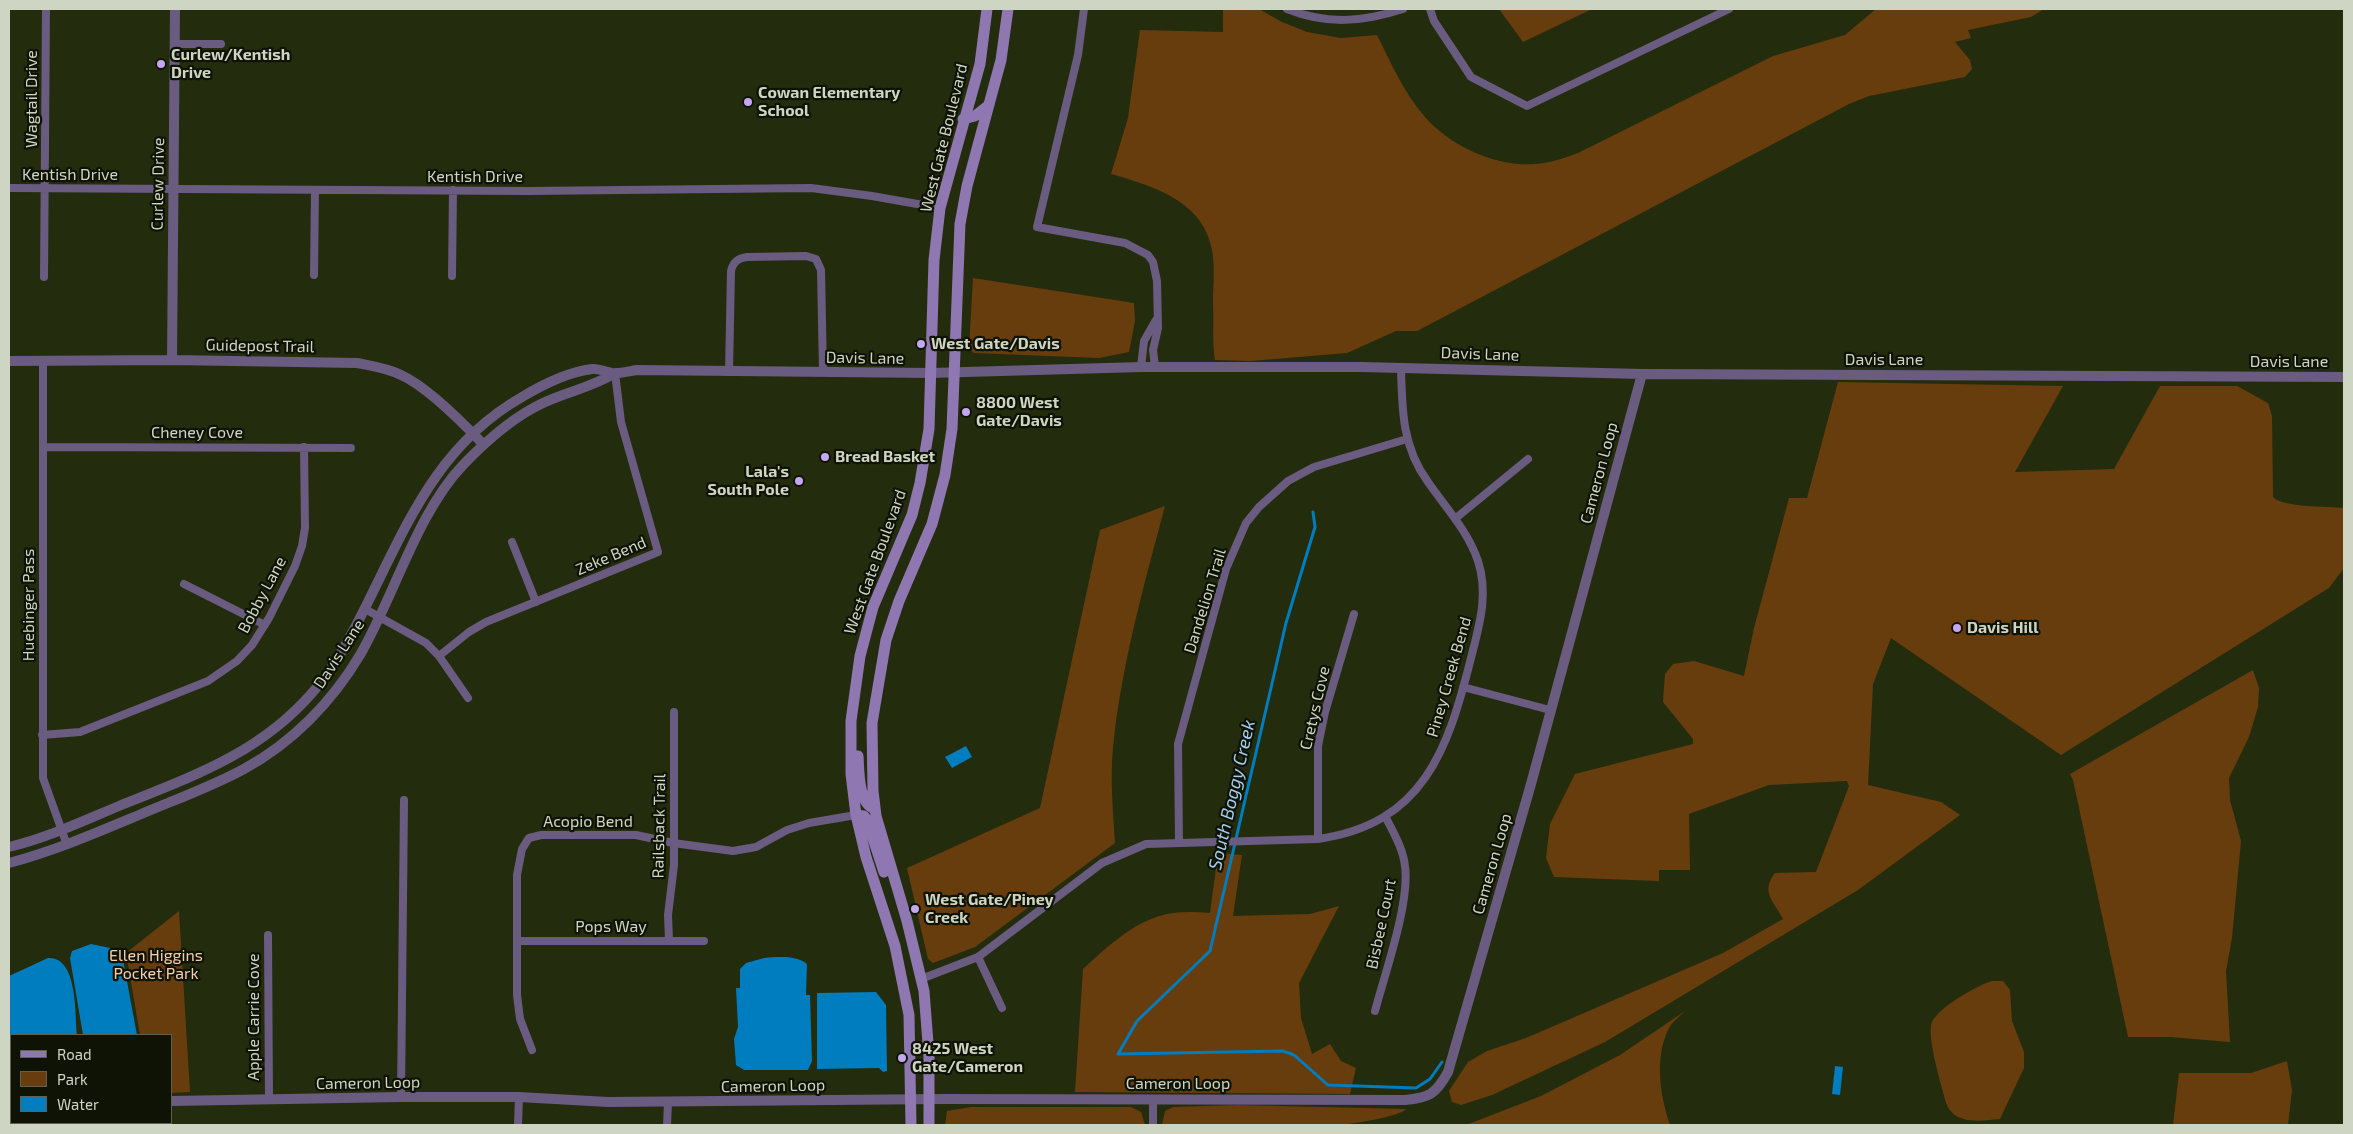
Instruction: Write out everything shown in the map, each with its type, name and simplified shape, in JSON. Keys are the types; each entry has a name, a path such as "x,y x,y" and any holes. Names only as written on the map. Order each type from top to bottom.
{"main road":[{"name":"West Gate Boulevard","path":"911,1125 909,1015 904,982 895,946 866,857 856,815 852,774 851,721 860,656 873,606 912,515 920,483 929,429 934,260 940,208 963,119 980,64 987,9"},
{"path":"929,1125 928,1029 921,979 876,809 873,791 872,723 886,640 932,524 945,475 952,428 960,224 967,186 1003,49 1008,9"},
{"path":"963,119 975,116 989,105"},
{"path":"851,735 858,756 864,798 870,808 876,809"},
{"path":"856,815 864,816 885,875 898,892"}],"street":[{"name":"Wagtail Drive","path":"44,277 46,9"},
{"name":"Curlew Drive","path":"172,360 175,9"},
{"path":"1084,9 1078,55 1037,227 1125,243 1143,251 1153,262 1157,281 1156,320 1158,328 1153,350 1154,367"},
{"path":"1287,9 1327,20 1345,21 1361,20 1403,9"},
{"path":"1430,9 1434,21 1471,77 1526,106 1729,9"},
{"path":"174,44 221,44"},
{"name":"Kentish Drive","path":"9,188 315,190 812,188 940,208"},
{"path":"314,275 315,190"},
{"path":"452,276 453,190"},
{"path":"729,372 731,271 734,263 742,257 806,256 816,260 822,276 822,372"},
{"path":"1140,367 1144,341 1156,320"},
{"name":"Guidepost Trail","path":"9,361 172,360 357,363 380,367 402,375 423,389 484,444"},
{"name":"Huebinger Pass","path":"43,362 43,778 67,845"},
{"name":"Davis Lane","path":"9,847 30,842 62,830 208,770 263,739 290,717 328,674 346,646 414,508 431,480 472,432 513,402 536,389 565,377 593,369 615,373 637,370 931,373 1140,367 1401,367 1642,374 2344,378"},
{"name":"Piney Creek Bend","path":"921,979 978,957 1102,863 1146,844 1228,840 1318,839 1357,830 1385,816 1404,802 1419,787 1439,757 1464,688 1483,608 1478,562 1456,518 1427,481 1407,439 1402,413 1401,367"},
{"name":"Davis Lane","path":"9,862 67,845 215,783 244,769 271,752 316,712 342,682 360,655 439,496 461,466 484,444 521,415 542,403 597,384 615,373"},
{"name":"Zeke Bend","path":"439,656 469,632 486,622 658,552 621,422 615,373"},
{"name":"Cameron Loop","path":"172,1101 400,1096 519,1097 608,1102 911,1099 1405,1100 1425,1098 1440,1087 1448,1072 1532,784 1550,710 1642,374"},
{"name":"Dandelion Trail","path":"1179,842 1178,744 1226,569 1246,523 1275,492 1302,473 1314,467 1407,439"},
{"name":"Cheney Cove","path":"43,447 351,448"},
{"name":"Bobby Lane","path":"42,735 80,732 208,681 237,661 265,626 295,566 302,546 305,528 304,447"},
{"path":"1456,518 1528,459"},
{"path":"512,542 536,602"},
{"path":"184,584 265,626"},
{"path":"365,609 411,633 439,656 468,698"},
{"name":"Cretys Cove","path":"1318,839 1318,746 1325,712 1354,614"},
{"path":"1464,688 1550,710"},
{"name":"Railsback Trail","path":"669,940 668,915 674,873 674,712"},
{"path":"400,1096 404,800"},
{"name":"Acopio Bend","path":"532,1050 518,1009 517,875 522,849 529,838 541,835 636,835 718,850 745,850 791,829 856,815"},
{"name":"Bisbee Court","path":"1375,1011 1401,912 1406,881 1400,846 1385,816"},
{"name":"Apple Carrie Cove","path":"268,935 269,1100"},
{"name":"Pops Way","path":"518,941 704,941"},
{"path":"978,957 1002,1008"},
{"path":"518,1125 519,1097"},
{"path":"1153,1099 1153,1125"},
{"path":"667,1125 668,1102"}],"green space":[{"path":"1223,9 1259,9 1282,22 1307,32 1341,38 1377,35 1398,78 1417,108 1437,129 1465,148 1481,155 1515,164 1532,164 1553,161 1578,153 1773,56 1845,35 1876,9 2044,9 2031,17 1968,30 1971,38 1955,42 1970,60 1972,69 1965,77 1869,96 1849,104 1417,331 1396,331 1347,353 1251,361 1215,360 1213,339 1213,257 1204,227 1183,204 1170,196 1141,183 1111,174 1128,118 1140,30 1223,32"},
{"path":"1499,9 1592,9 1523,42"},
{"path":"973,278 1134,303 1135,321 1129,352 1099,358 974,353 969,348"},
{"path":"1838,382 2063,386 2015,472 2114,469 2160,386 2237,386 2268,403 2272,416 2273,497 2278,501 2296,505 2344,508 2344,568 2329,588 2061,755 1891,638 1873,684 1868,785 1941,802 1960,815 1858,890 1605,1042 1492,1095 1461,1105 1452,1102 1449,1091 1468,1062 1487,1051 1526,1038 1723,953 1783,919 1769,891 1771,880 1775,873 1816,872 1849,786 1847,781 1769,785 1689,814 1690,870 1659,870 1659,881 1554,877 1546,858 1550,824 1575,774 1693,744 1693,739 1663,702 1665,674 1673,664 1694,661 1744,676 1754,628 1789,498 1807,498"},
{"path":"1165,506 1127,656 1117,717 1112,771 1115,843 975,947 933,963 928,959 907,868 1040,808 1100,530"},
{"path":"2253,670 2259,688 2258,707 2249,737 2229,778 2230,800 2241,841 2232,938 2226,971 2230,1042 2171,1037 2128,1037 2073,780 2070,774"},
{"path":"1218,853 1242,855 1233,916 1310,914 1339,906 1299,983 1301,1018 1312,1054 1330,1044 1341,1061 1356,1068 1350,1094 1075,1092 1083,969 1120,937 1152,919 1175,913 1210,913"},
{"name":"Ellen Higgins Pocket Park","path":"179,911 190,1092 172,1093 172,1034 140,1034 126,953"},
{"path":"1992,981 2003,981 2010,990 2012,1021 2024,1052 2024,1068 2000,1119 1968,1120 1955,1115 1946,1103 1935,1062 1931,1038 1932,1022 1950,1004 1977,987"},
{"path":"1685,1011 1669,1028 1661,1052 1661,1089 1670,1125 1466,1125 1541,1096 1620,1055"},
{"path":"2287,1061 2292,1090 2288,1125 2173,1125 2179,1073 2251,1073"},
{"path":"1238,1105 1406,1109 1385,1117 1337,1125 1271,1127 1162,1125 1165,1111 1173,1107"},
{"path":"971,1107 1131,1107 1141,1112 1145,1125 945,1125 947,1111"}],"water":[{"path":"966,746 972,757 952,768 945,757"},
{"path":"91,944 115,949 123,960 137,1034 83,1034 70,958 72,951"},
{"path":"48,958 58,960 65,966 70,976 75,1001 77,1034 10,1034 9,1065 9,976"},
{"path":"764,958 792,958 807,964 806,995 810,995 812,1061 808,1070 744,1070 736,1065 734,1039 738,1027 736,988 740,988 740,969 746,963"},
{"path":"876,992 886,1005 887,1071 883,1072 879,1068 817,1069 817,993"},
{"path":"1835,1066 1843,1067 1840,1095 1832,1094"}],"waterway":[{"name":"South Boggy Creek","path":"1313,512 1315,527 1286,623 1210,951 1137,1021 1118,1054 1283,1051 1294,1055 1328,1085 1416,1088 1430,1079 1442,1062"}],"place":[{"name":"Curlew/Kentish Drive","path":"161,64"},
{"name":"Cowan Elementary School","path":"748,102"},
{"name":"West Gate/Davis","path":"921,344"},
{"name":"8800 West Gate/Davis","path":"966,412"},
{"name":"Bread Basket","path":"825,457"},
{"name":"Lala's South Pole","path":"799,481"},
{"name":"Davis Hill","path":"1957,628"},
{"name":"West Gate/Piney Creek","path":"915,909"},
{"name":"8425 West Gate/Cameron","path":"902,1058"}]}
